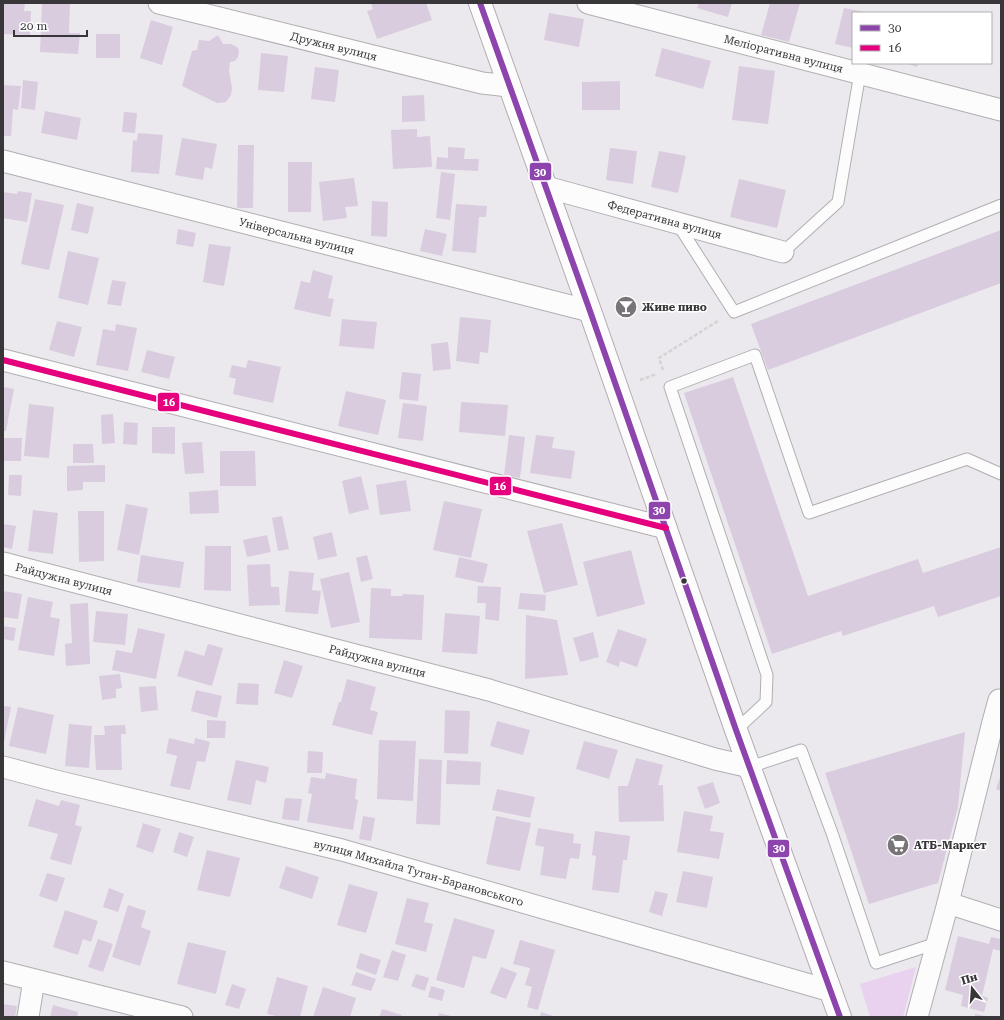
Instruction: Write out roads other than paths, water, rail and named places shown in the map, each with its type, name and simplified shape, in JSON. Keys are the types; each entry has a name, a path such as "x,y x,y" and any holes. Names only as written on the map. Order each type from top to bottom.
{"main road":[{"path":"480,3 590,311 736,730 840,1017"}],"street":[{"name":"Дружня вулиця","path":"159,3 482,83 510,86"},
{"name":"Меліоративна вулиця","path":"588,3 1001,110"},
{"name":"Універсальна вулиця","path":"3,161 590,311"},
{"name":"Федеративна вулиця","path":"546,187 783,252"},
{"path":"3,360 666,528"},
{"name":"Райдужна вулиця","path":"3,563 489,690 715,758 750,767"},
{"path":"916,1017 997,723 1000,700"},
{"name":"вулиця Михайла Туган-Барановського","path":"3,767 342,850 831,991"},
{"path":"948,903 1001,920"},
{"path":"3,972 182,1017"},
{"path":"28,1017 34,980"}],"lane":[{"path":"783,252 838,202 860,73"},
{"path":"676,223 734,312 1001,205"},
{"path":"736,730 766,702 767,675 670,388 755,355 809,513 967,459 1001,474"},
{"path":"750,767 802,750 876,963 937,943"}],"place":[{"name":"Живе пиво","path":"626,307"},
{"name":"АТБ-Маркет","path":"898,845"}]}
